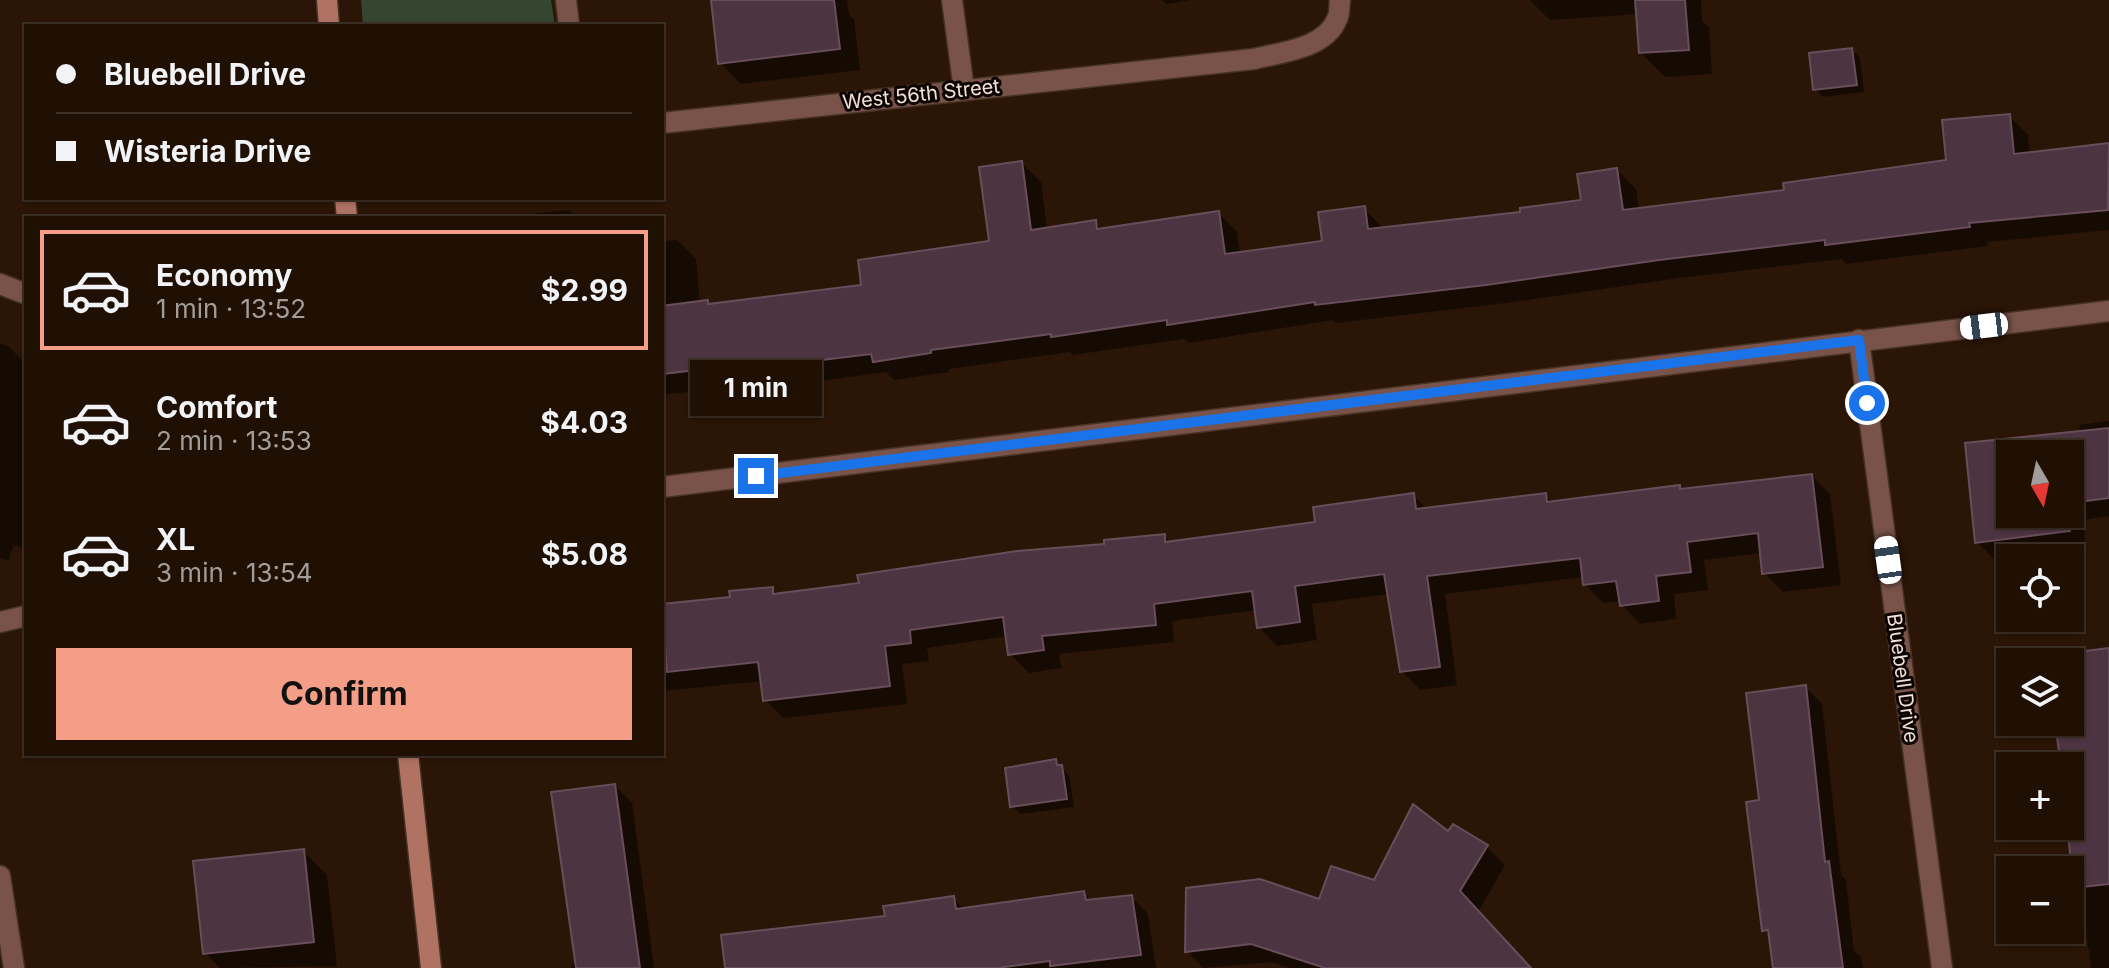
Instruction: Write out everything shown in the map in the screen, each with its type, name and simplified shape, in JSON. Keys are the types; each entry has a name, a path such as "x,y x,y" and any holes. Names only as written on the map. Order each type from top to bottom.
{"main road":[{"path":"327,0 329,24"},
{"path":"408,756 431,968"}],"street":[{"path":"566,0 569,24"},
{"path":"952,0 964,90"},
{"name":"West 56th Street","path":"664,123 1254,59 1302,47 1325,36 1338,19 1340,0"},
{"path":"0,284 24,293"},
{"path":"664,487 2109,311"},
{"name":"Bluebell Drive","path":"1859,340 1942,968"},
{"path":"0,622 24,616"},
{"path":"0,876 14,968"}],"green space":[{"path":"361,0 551,0 555,24 363,24"}],"building":[{"path":"711,0 834,0 840,49 718,64"},
{"path":"1635,0 1685,0 1689,50 1639,53"},
{"path":"1852,48 1857,85 1813,90 1809,53"},
{"path":"2010,114 2014,154 2109,143 2108,210 1969,223 1970,227 1825,245 1825,240 1486,285 1315,305 1315,302 1167,325 1167,320 1051,337 1051,334 931,350 931,353 873,362 871,354 739,370 738,365 664,374 664,306 708,300 708,304 861,285 858,260 989,241 979,167 1022,161 1031,230 1096,220 1097,229 1219,211 1225,254 1322,241 1318,212 1365,206 1368,229 1520,212 1520,208 1581,200 1577,174 1617,168 1623,210 1784,190 1783,183 1946,160 1942,120"},
{"path":"2109,428 2109,498 2084,501 2084,440 1996,440 1996,528 2070,528 2070,531 1975,543 1965,443"},
{"path":"1812,474 1823,567 1762,574 1758,533 1687,542 1691,572 1656,576 1659,601 1620,606 1616,581 1583,585 1580,558 1427,576 1440,667 1400,672 1384,574 1295,586 1300,622 1257,628 1252,591 1154,604 1156,625 1042,636 1044,650 1008,655 1003,617 910,630 911,643 885,646 890,686 763,701 758,662 667,672 664,604 730,597 729,591 773,587 773,594 859,583 857,575 1017,551 1104,544 1104,540 1165,534 1165,542 1315,522 1313,507 1414,493 1416,509 1546,493 1547,502 1680,485 1680,489"},
{"path":"2109,648 2109,884 2084,887 2084,856 2070,856 2069,840 2084,840 2084,752 2059,752 2057,736 2084,736 2084,651"},
{"path":"1806,685 1825,862 1829,861 1843,968 1773,968 1768,930 1762,931 1746,802 1759,800 1746,693"},
{"path":"1056,759 1057,765 1062,765 1067,799 1010,807 1005,768"},
{"path":"615,784 640,968 576,968 551,792"},
{"path":"1413,804 1448,831 1453,824 1488,845 1460,891 1531,968 1325,968 1251,944 1185,952 1186,888 1260,879 1319,899 1331,866 1374,880"},
{"path":"304,849 314,942 203,954 193,861"},
{"path":"1084,891 1086,900 1132,895 1141,955 1050,966 1050,961 997,968 725,968 721,935 885,916 883,906 954,896 956,909"}],"route":[{"path":"756,476 1859,340 1867,403"}]}
